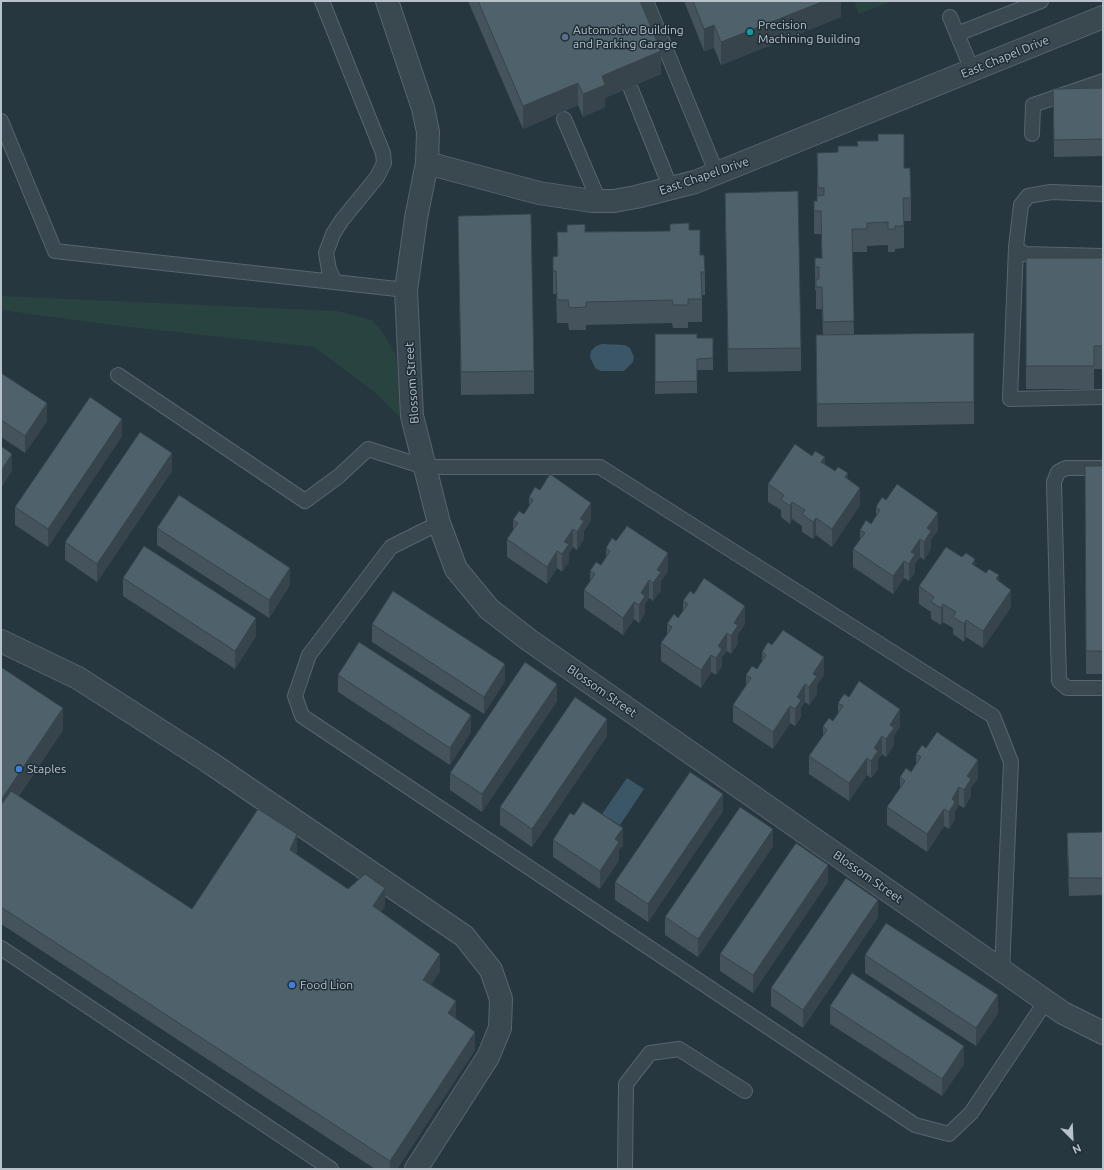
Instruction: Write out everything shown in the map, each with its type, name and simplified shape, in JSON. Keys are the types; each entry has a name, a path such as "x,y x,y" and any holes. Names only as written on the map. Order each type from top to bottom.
{"street":[{"path":"387,1 425,114 428,132 427,163"},
{"name":"East Chapel Drive","path":"427,163 539,194 566,199 599,201 636,197 671,189 716,174 1103,17"},
{"name":"Blossom Street","path":"427,163 416,218 406,290 412,416 439,523 456,569 489,609 529,640 1063,1013 1103,1034"},
{"path":"1,641 78,678 209,762 464,936 491,970 501,999 500,1028 488,1056 416,1169"}],"lane":[{"path":"322,1 383,153 384,163 377,177 342,220 333,234 326,253 329,270 335,282"},
{"path":"646,1 716,174"},
{"path":"957,34 1041,1"},
{"path":"950,17 972,70"},
{"path":"1032,134 1033,105 1103,81"},
{"path":"631,89 671,189"},
{"path":"564,119 599,201"},
{"path":"1,121 55,252 406,290"},
{"path":"1103,194 1051,192 1028,196 1021,205 1016,247 1010,399 1103,397"},
{"path":"1016,247 1024,254 1103,256"},
{"path":"118,375 305,501 339,476 368,449 425,467 600,467 993,716 1011,762 1002,971"},
{"path":"1103,468 1066,468 1058,472 1054,482 1059,681 1067,688 1103,688"},
{"path":"439,523 391,547 310,655 295,696 302,716 916,1125 949,1134 972,1113 1046,1001"},
{"path":"1,948 331,1169"},
{"path":"625,1169 626,1084 650,1053 679,1049 745,1091"}],"green space":[{"path":"854,1 893,1 859,14"},
{"path":"1,296 337,311 372,320 382,331 396,355 403,421 377,394 314,347 112,325 1,310"}],"water":[{"path":"602,344 625,345 630,348 634,357 633,362 624,371 601,371 595,368 590,357 591,351 596,346"},
{"path":"627,778 644,789 620,825 602,814"}],"building":[{"name":"Automotive Building and Parking Garage","path":"478,1 640,1 661,51 602,76 605,85 583,94 578,83 523,106"},
{"path":"693,1 824,1 721,42 714,25 704,29"},
{"path":"1103,88 1103,139 1054,140 1053,89"},
{"path":"878,134 904,134 904,168 910,168 911,198 903,198 904,226 895,226 895,229 888,229 888,222 867,223 867,229 852,229 854,321 823,322 822,287 816,287 816,279 819,279 819,267 815,267 815,258 822,258 821,211 814,211 814,201 817,201 817,196 824,195 824,188 818,188 817,153 838,152 838,146 858,146 857,141 878,141"},
{"path":"798,191 801,348 728,349 725,193"},
{"path":"531,214 534,371 461,372 458,216"},
{"path":"689,223 689,230 700,230 700,255 704,255 705,272 701,272 702,299 688,299 688,305 673,305 672,300 586,302 586,307 569,308 568,300 557,300 556,271 553,271 553,257 558,256 557,232 567,232 567,225 585,224 585,232 670,231 670,224"},
{"path":"1026,258 1103,258 1103,346 1094,346 1094,366 1026,366"},
{"path":"974,333 974,402 817,404 816,335"},
{"path":"655,334 697,334 697,338 713,338 713,358 697,359 697,381 655,382"},
{"path":"1,373 47,403 25,436 1,420"},
{"path":"90,397 122,419 48,529 15,507"},
{"path":"140,432 172,453 97,564 65,542"},
{"path":"795,444 812,456 815,451 825,457 821,462 835,471 838,467 848,473 845,477 860,488 832,529 816,518 813,522 802,514 805,510 792,502 790,506 781,500 784,495 768,484"},
{"path":"1,446 12,454 1,471"},
{"path":"1085,466 1103,466 1103,651 1086,651"},
{"path":"550,474 591,503 580,519 584,521 577,532 573,529 564,542 569,544 562,554 557,551 547,567 507,539 518,523 513,520 519,511 524,514 533,500 529,497 535,487 540,490"},
{"path":"897,484 938,513 927,528 931,531 924,542 920,539 911,552 915,554 909,564 904,561 893,576 853,549 865,533 860,530 866,520 871,524 880,510 876,507 882,497 886,500"},
{"path":"179,495 290,568 269,600 157,528"},
{"path":"627,526 668,553 657,570 661,572 653,583 649,580 641,593 645,596 639,605 634,602 623,618 584,590 595,574 590,571 596,562 601,565 610,551 606,548 612,538 616,541"},
{"path":"144,546 256,618 235,651 123,578"},
{"path":"946,547 962,557 966,553 975,559 972,564 986,573 989,569 999,575 996,579 1011,590 983,631 966,620 964,624 953,617 956,612 943,604 941,608 931,602 934,597 919,586"},
{"path":"704,578 745,606 734,623 738,625 731,636 727,633 718,646 722,649 716,658 711,655 701,670 661,643 672,627 667,624 674,614 678,618 688,604 683,601 690,591 694,594"},
{"path":"393,591 505,664 484,697 372,624"},
{"path":"783,630 824,657 813,674 817,676 809,687 805,684 797,697 801,700 795,709 790,706 773,732 733,705 751,678 746,675 752,666 757,669 766,655 762,652 768,642 772,645"},
{"path":"359,642 471,715 450,748 338,675"},
{"path":"525,662 557,684 482,794 450,773"},
{"name":"Staples","path":"1,667 63,708 1,800"},
{"path":"859,681 900,709 890,725 894,728 886,739 882,736 874,748 878,751 871,761 867,758 849,783 809,756 827,730 823,726 829,718 833,721 843,706 838,703 844,694 849,697"},
{"path":"575,697 607,719 532,829 500,807"},
{"path":"937,732 978,760 967,776 971,779 964,790 959,787 952,799 955,802 949,812 944,809 927,834 887,807 905,781 900,777 906,768 911,772 921,757 916,754 922,745 926,748"},
{"path":"690,772 723,794 648,904 615,882"},
{"name":"Food Lion","path":"11,791 192,909 258,809 297,834 290,850 348,889 365,874 385,888 373,906 440,954 423,980 456,1001 448,1013 475,1032 390,1161 1,907 1,805"},
{"path":"583,802 623,828 615,839 619,842 600,871 553,840 570,813 574,815"},
{"path":"740,807 773,829 698,939 665,917"},
{"path":"1103,832 1103,878 1069,878 1067,833"},
{"path":"796,843 828,865 753,975 720,954"},
{"path":"846,878 878,900 803,1010 771,988"},
{"path":"886,923 998,995 976,1028 865,955"},
{"path":"852,973 964,1046 942,1079 830,1006"}],"place":[{"name":"Precision Machining Building","path":"750,32"},
{"name":"Automotive Building and Parking Garage","path":"565,37"},
{"name":"Staples","path":"19,769"},
{"name":"Food Lion","path":"292,985"}]}
